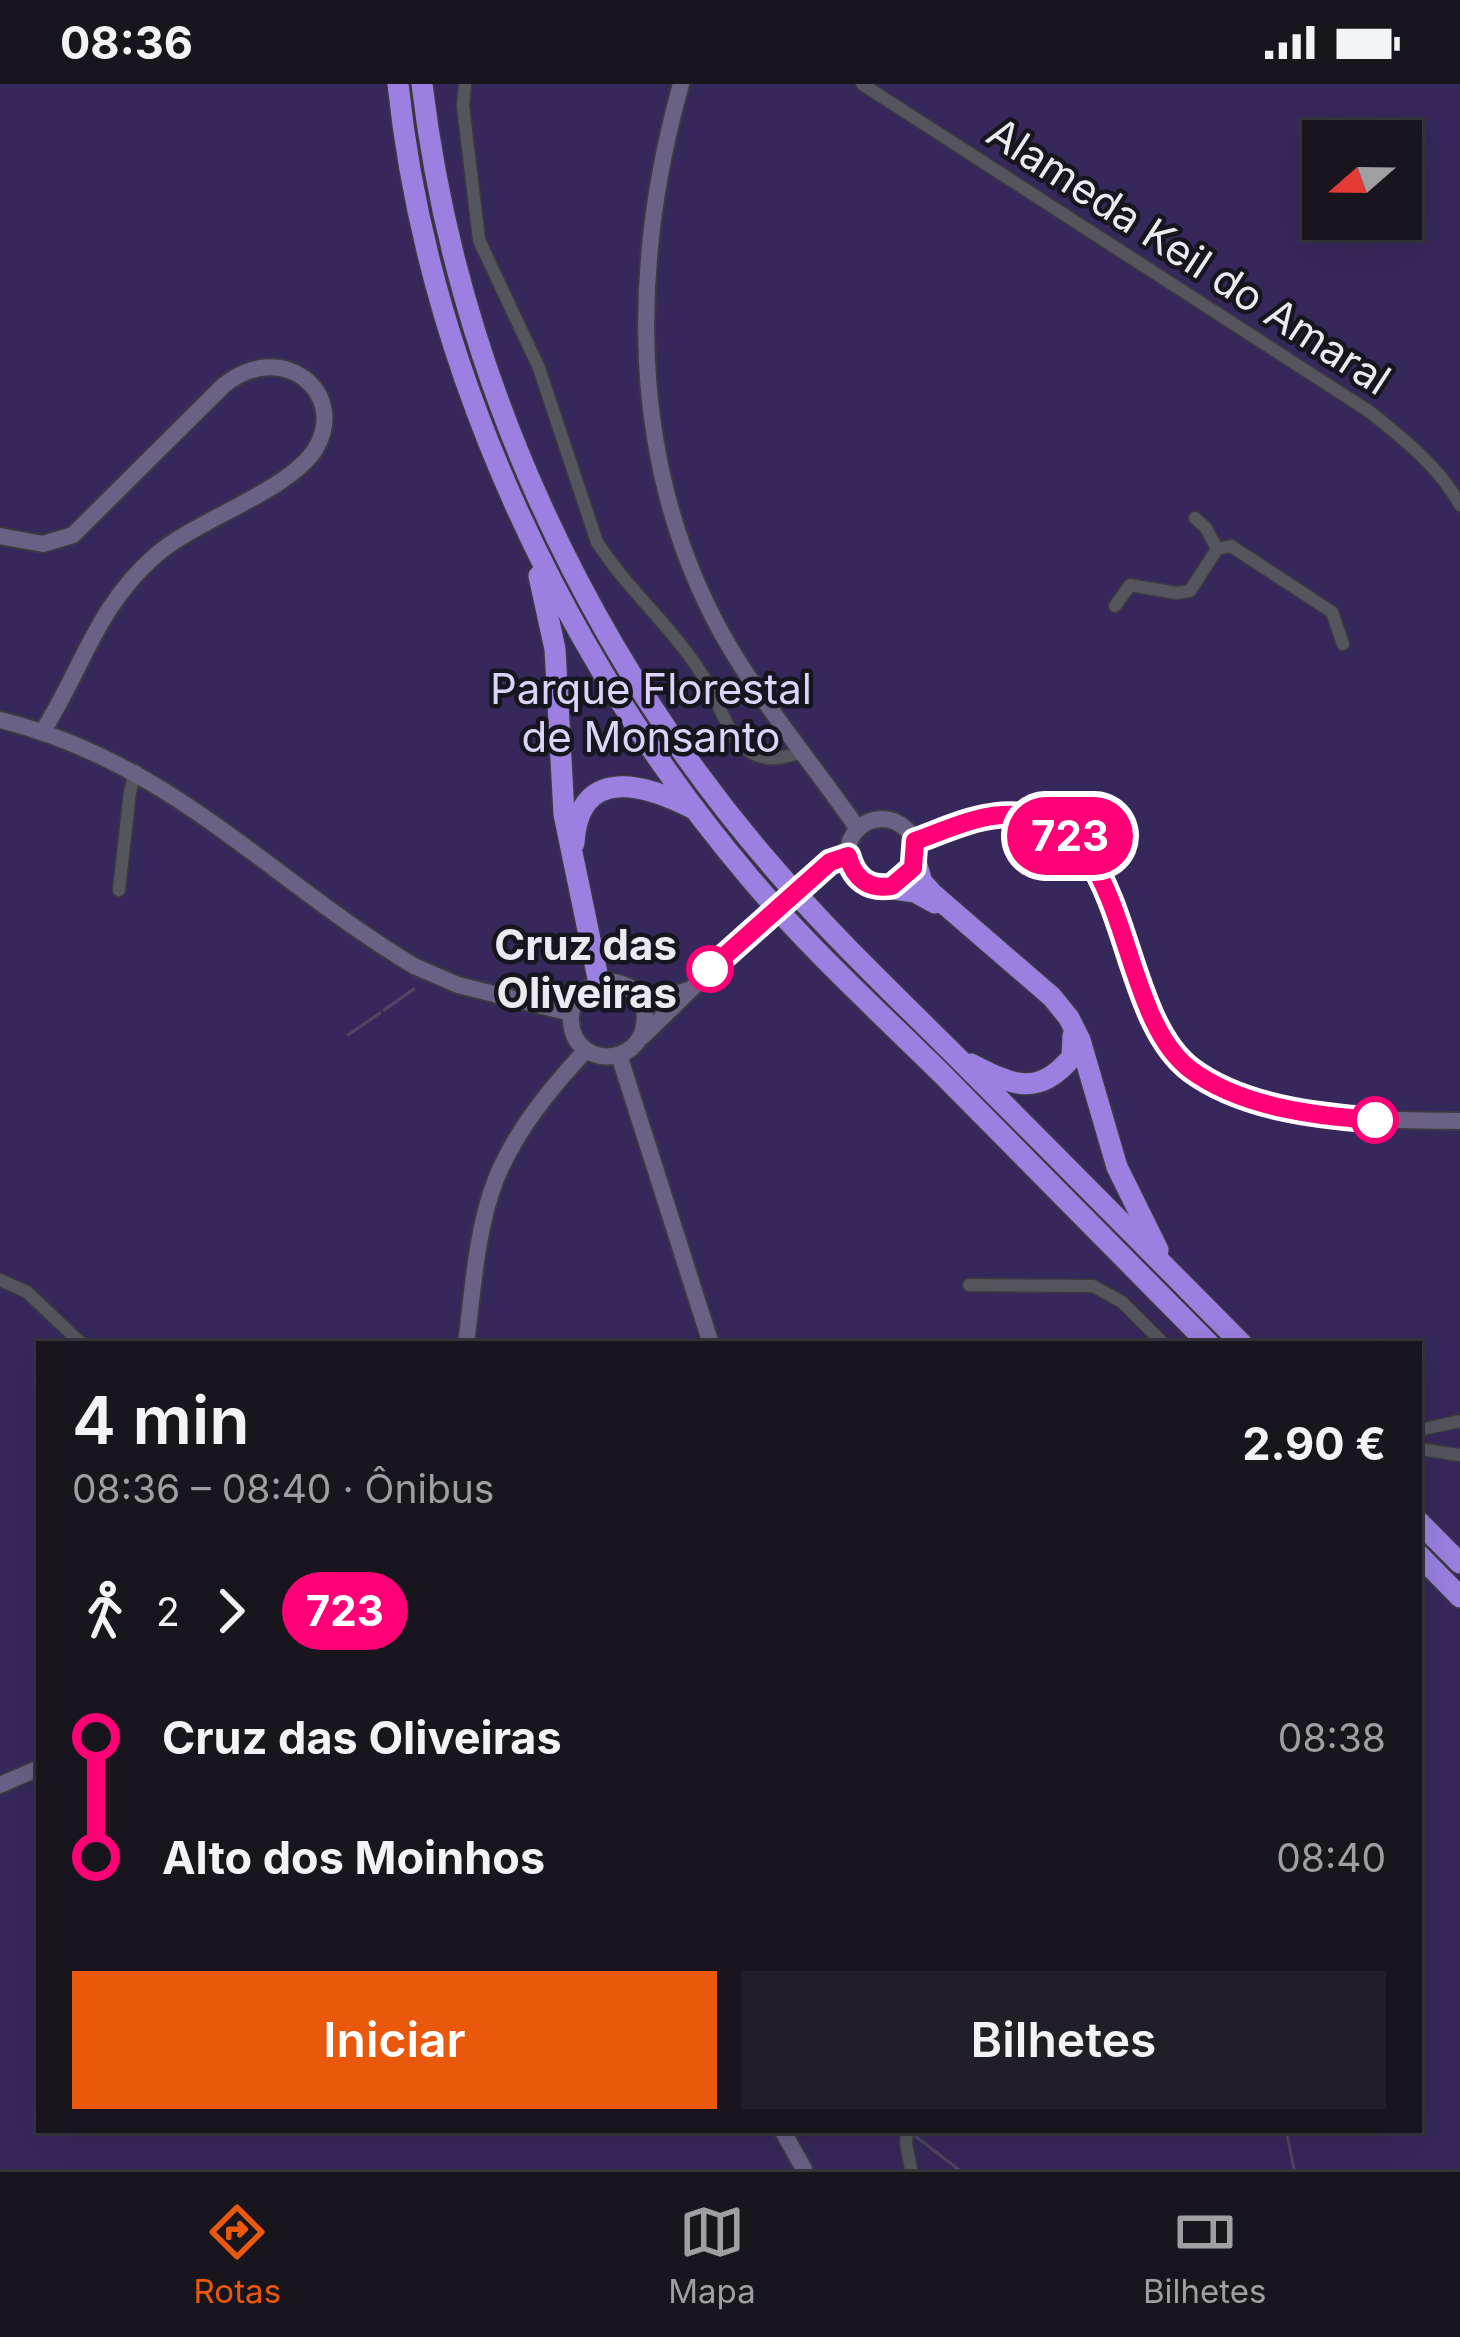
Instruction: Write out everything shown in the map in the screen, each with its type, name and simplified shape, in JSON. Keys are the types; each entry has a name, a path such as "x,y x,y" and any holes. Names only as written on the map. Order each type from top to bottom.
{"highway":[{"path":"398,84 409,158 445,312 496,459 580,634 634,723 751,879 1206,1341"},
{"path":"422,84 439,186 472,319 517,446 571,568 656,710 772,866 1239,1341"},
{"path":"521,518 555,649 560,784 599,983"},
{"path":"574,856 580,813 609,788 652,789 697,811"},
{"path":"915,851 922,882 1052,997 1069,1018 1080,1040 1117,1167 1166,1267"},
{"path":"879,887 915,892 933,902 1048,1000 1073,1037 1072,1057 1042,1082 1019,1085 956,1057"},
{"path":"1422,1525 1460,1563"},
{"path":"1422,1559 1460,1597"}],"street":[{"path":"465,84 479,240 539,368 597,542 685,649 739,741 761,757 776,759 804,752"},
{"path":"681,84 659,167 645,269 645,336 659,465 680,536 720,629 858,829"},
{"name":"Alameda Keil do Amaral","path":"862,84 1370,412 1415,449 1451,488 1460,505"},
{"path":"0,536 43,544 73,535 224,385 245,370 278,365 308,381 320,404 323,425 310,456 163,549 107,607 43,731"},
{"path":"1195,518 1217,549"},
{"path":"1130,607 1115,606 1130,585 1190,591 1217,549 1231,546 1331,612 1342,644"},
{"path":"0,720 43,731 136,771 414,966 458,985 571,1013"},
{"path":"118,890 136,771"},
{"path":"915,851 908,829 890,819 869,821 858,829 848,856 860,880 879,887 899,883 915,851 1000,815 1029,818 1070,836 1106,888 1157,1031 1190,1069 1265,1103 1313,1114 1460,1121"},
{"path":"688,990 656,996 599,983 580,994 571,1013 573,1034 598,1056 619,1055 636,1044 817,870 848,856"},
{"path":"627,987 640,1000 646,1018 636,1044"},
{"path":"466,1341 495,1181 538,1106 586,1049"},
{"path":"619,1055 709,1341"},
{"path":"0,1280 27,1292 78,1341"},
{"path":"969,1285 1094,1286 1122,1302 1161,1341"},
{"path":"1422,1429 1460,1420"},
{"path":"1422,1449 1460,1455"},
{"path":"0,1785 36,1769"},
{"path":"784,2133 804,2169"},
{"path":"907,2133 911,2169"}],"green space":[{"name":"Parque Florestal de Monsanto","path":"0,84 1460,84 1460,2169 0,2169"}],"waterway":[{"path":"384,1010 414,989"},
{"path":"348,1035 380,1013"},
{"path":"1287,2133 1294,2169"},
{"path":"915,2136 958,2169"}],"bus line":[{"name":"723","path":"710,969 830,862 848,856 860,880 872,886 892,886 913,868 915,841 970,821 1000,815 1029,818 1070,836 1095,866 1157,1031 1190,1069 1265,1103 1375,1120"}],"place":[{"name":"Cruz das Oliveiras","path":"710,969"}]}
